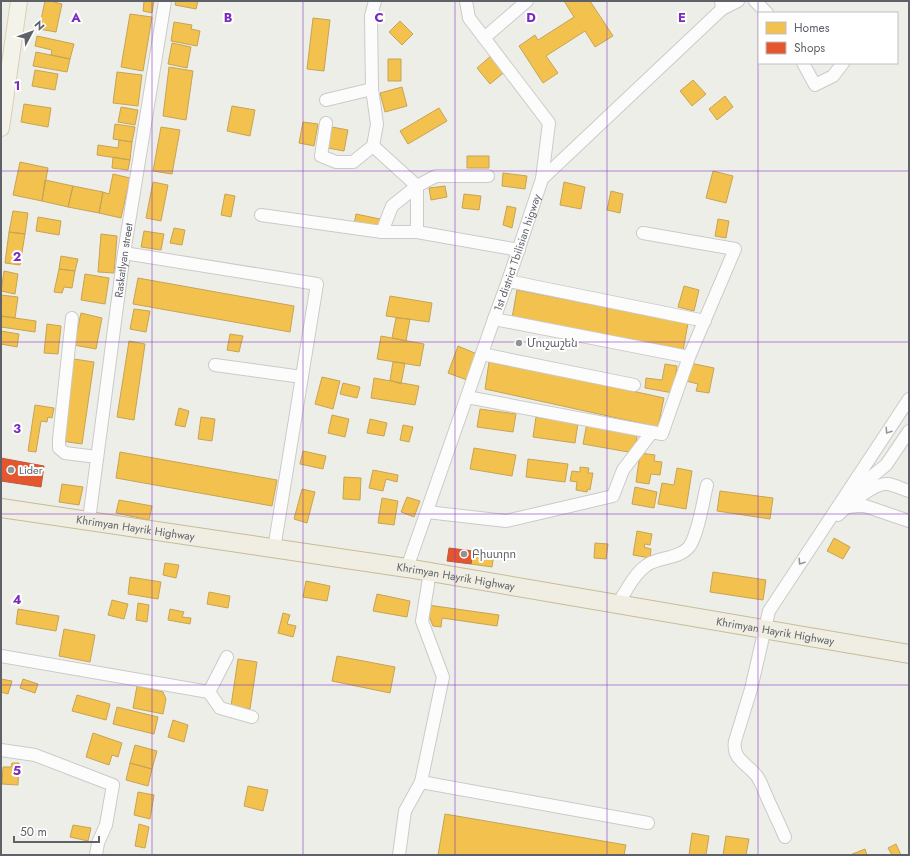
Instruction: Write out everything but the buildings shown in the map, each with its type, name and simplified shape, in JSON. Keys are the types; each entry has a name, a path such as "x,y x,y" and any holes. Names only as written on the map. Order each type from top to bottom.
{"highway":[{"name":"Khrimyan Hayrik Highway","path":"1,508 407,568 909,654"}],"main road":[{"path":"1,128 19,1"}],"street":[{"name":"Raskatlyan street","path":"89,520 124,253 165,1"},
{"path":"326,123 321,156 336,162 352,162 373,146 377,124 372,89 371,16 375,1"},
{"path":"466,1 469,18 549,123 542,179"},
{"path":"484,38 527,1"},
{"name":"1st district Tbilisian higway","path":"407,568 519,250 542,179 721,5 738,1"},
{"path":"755,1 766,12"},
{"path":"804,64 815,85 832,76 842,64"},
{"path":"326,100 372,89"},
{"path":"373,146 417,186 417,232"},
{"path":"382,232 392,206 417,186 436,176 488,176"},
{"path":"261,215 382,232 417,232 519,250"},
{"path":"467,396 662,434 689,357 735,249 644,233"},
{"path":"124,253 317,284 274,549"},
{"path":"508,281 705,321"},
{"path":"72,318 59,448 65,453 97,458"},
{"path":"494,319 689,357"},
{"path":"482,354 634,385"},
{"path":"215,365 302,377"},
{"path":"785,837 758,777 740,760 734,748 751,689 770,611 823,530 845,503 909,399"},
{"path":"845,503 904,449 909,431"},
{"path":"427,512 506,521 613,496 623,470 652,432"},
{"path":"845,503 875,486 887,483 909,491"},
{"path":"618,604 639,572 648,564 678,554 689,547 696,532 707,485"},
{"path":"845,503 865,506 909,521"},
{"path":"399,855 405,811 422,782 443,677 422,622 430,572"},
{"path":"1,656 209,692 220,708 252,717"},
{"path":"209,692 227,657"},
{"path":"1,750 35,755 113,785 106,825 98,843 96,855"},
{"path":"422,782 648,823"}],"place":[{"name":"Մուշաշեն","path":"519,343"},
{"name":"Lider","path":"11,470"},
{"name":"Բիստրո","path":"464,554"}]}
